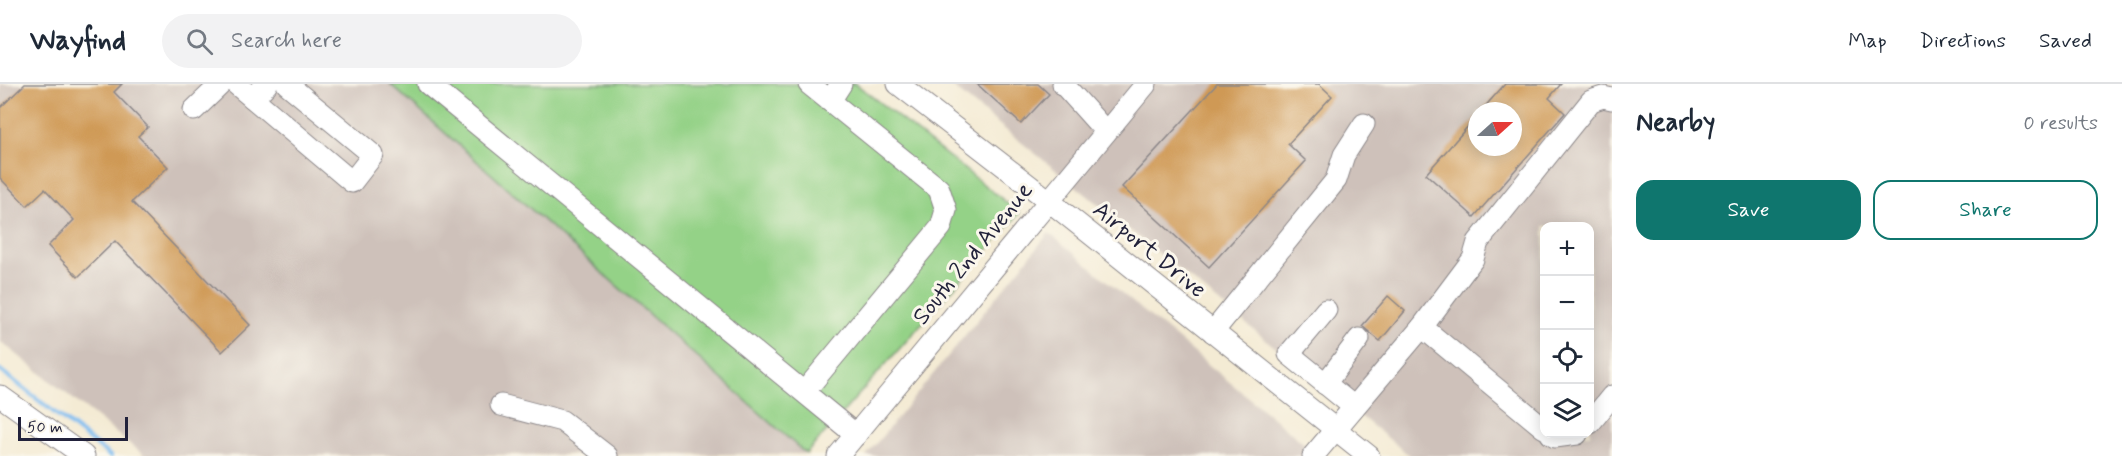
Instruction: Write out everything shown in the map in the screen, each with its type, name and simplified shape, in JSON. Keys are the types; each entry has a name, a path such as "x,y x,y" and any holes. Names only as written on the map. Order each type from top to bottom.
{"street":[{"path":"194,110 221,84"},
{"path":"236,84 260,91 352,182 373,155 287,84"},
{"path":"806,391 941,227 946,210 939,189 836,92 809,84"},
{"name":"Airport Drive","path":"898,84 1048,200 1369,456"},
{"path":"1063,84 1106,132"},
{"name":"South 2nd Avenue","path":"838,456 1146,84"},
{"path":"441,88 856,435"},
{"path":"1314,456 1422,327 1473,260 1479,242 1591,101 1603,97 1612,99"},
{"path":"1213,332 1336,180 1344,155 1364,124"},
{"path":"1326,310 1289,354 1354,407"},
{"path":"1422,327 1540,424"},
{"path":"1325,384 1359,339"},
{"path":"0,396 84,456"},
{"path":"1594,418 1612,396"},
{"path":"501,405 562,421 607,456"}],"shaded area":[{"path":"0,84 390,84 806,454 145,456 0,341"},
{"path":"949,84 1612,84 1612,456 1410,456"},
{"path":"1049,233 1319,456 866,456"}],"green space":[{"path":"390,84 856,84 1020,213 806,454"}],"building":[{"path":"25,84 122,84 114,92 148,127 138,136 168,167 132,202 250,325 222,352 115,241 78,277 48,246 74,220 45,189 27,206 0,178 0,108"},
{"path":"977,84 1038,84 1049,94 1021,124"},
{"path":"1217,84 1319,84 1332,96 1288,144 1306,161 1209,267 1122,187"},
{"path":"1505,84 1561,84 1549,98 1565,113 1474,217 1426,174 1468,126 1468,156 1522,156 1522,102 1489,102"},
{"path":"1388,296 1405,311 1380,341 1362,326"}],"waterway":[{"path":"0,370 110,456"}]}
